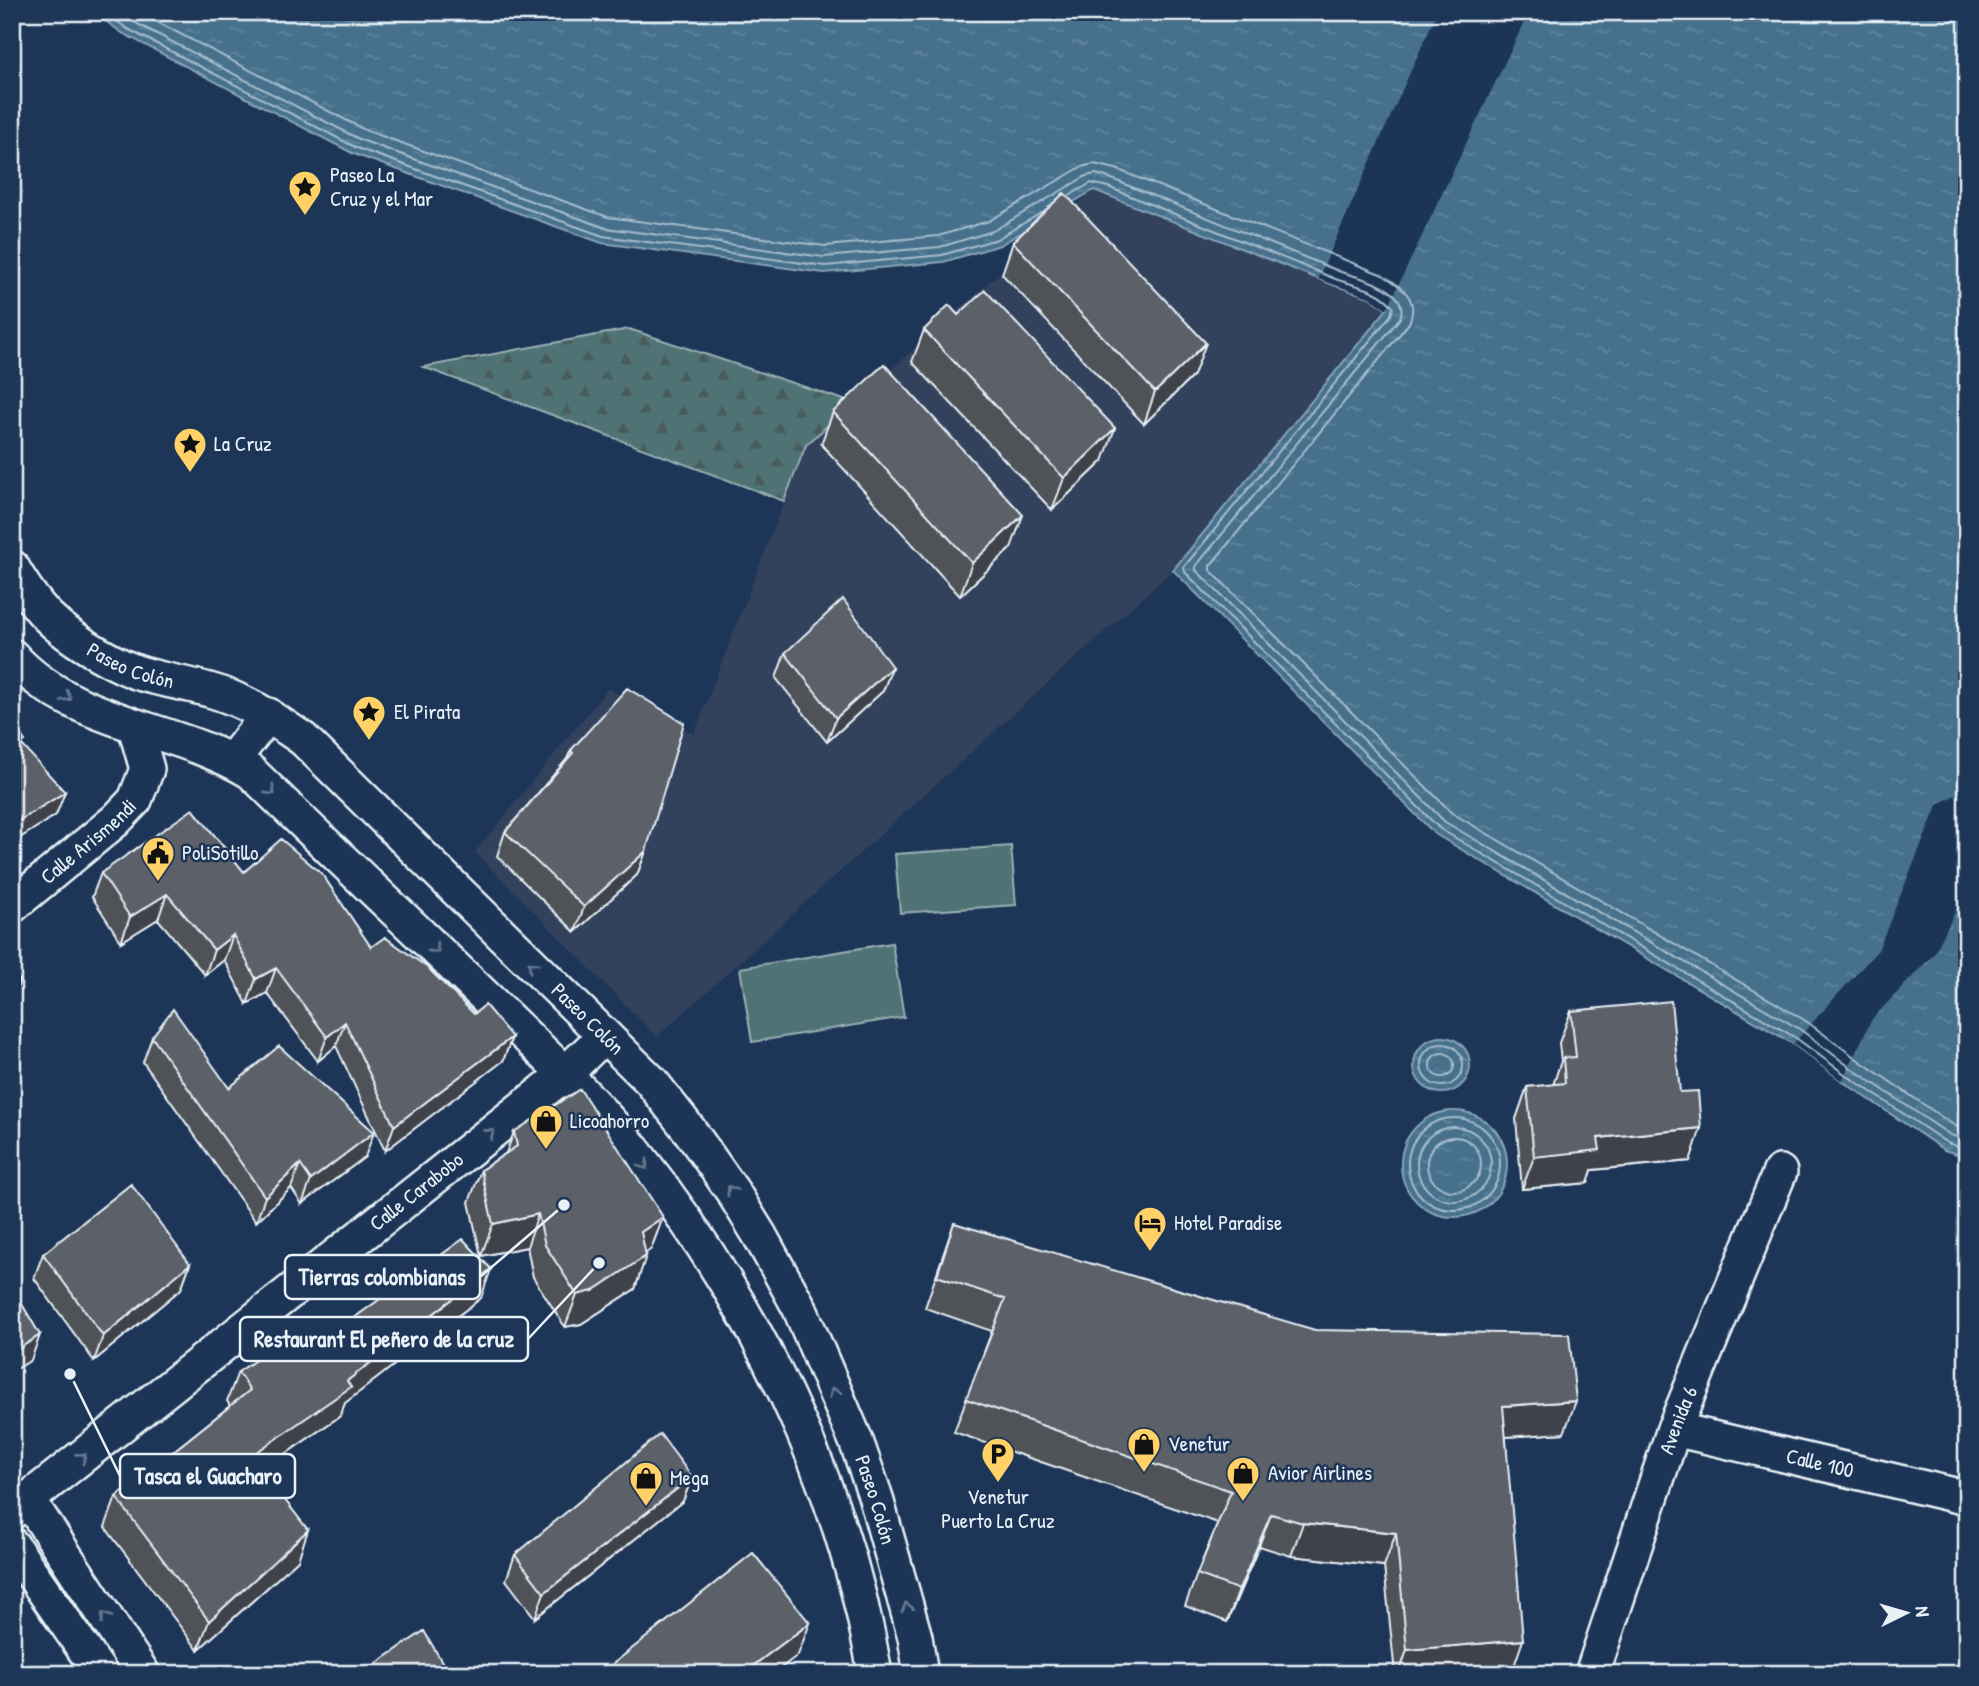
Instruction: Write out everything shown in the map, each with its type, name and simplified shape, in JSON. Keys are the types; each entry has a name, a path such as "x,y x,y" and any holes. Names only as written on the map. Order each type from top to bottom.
{"street":[{"name":"Paseo Colón","path":"12,567 40,608 55,623 97,654 138,673 210,690 268,715 303,739 651,1081 690,1131 760,1236 799,1307 876,1495 915,1637 921,1674"},
{"name":"Paseo Colón","path":"12,656 24,669 82,706 135,727 185,740 251,772 565,1073 631,1148 689,1227 763,1349 815,1456 850,1555 868,1628 875,1674"},
{"path":"232,761 268,715"},
{"name":"Calle Arismendi","path":"12,906 116,820 135,800 147,769 135,727"},
{"name":"Calle Carabobo","path":"18,1501 565,1073 604,1036"},
{"name":"Avenida 6","path":"1591,1674 1675,1429 1780,1172"},
{"name":"Calle 100","path":"1675,1429 1967,1498"},
{"path":"18,1501 143,1674"},
{"path":"12,1545 101,1674"}],"shaded area":[{"path":"1093,190 1369,297 1387,309 1173,570 657,1037 475,852 608,688 694,734 806,445"}],"green space":[{"path":"629,329 853,403 806,445 784,501 423,367"},
{"path":"1011,846 1016,905 900,913 895,854"},
{"path":"892,943 904,1017 752,1042 740,968"}],"water":[{"path":"93,12 1967,12 1967,1157 1944,1150 1842,1081 1793,1044 1435,834 1173,570 1387,309 1369,297 1094,190 1000,245 943,262 824,273 602,243 354,154 122,33"},
{"path":"1436,1037 1448,1037 1462,1045 1470,1059 1468,1076 1462,1085 1448,1093 1436,1093 1419,1081 1414,1071 1414,1059 1426,1042"},
{"path":"1454,1111 1474,1115 1492,1126 1503,1144 1507,1164 1503,1184 1492,1202 1474,1213 1454,1217 1434,1213 1416,1202 1405,1184 1401,1164 1405,1144 1416,1126 1434,1115"}],"pier":[{"path":"1437,12 1529,12 1387,309 1369,297 1318,279"},
{"path":"1967,789 1967,888 1934,954 1872,1019 1842,1081 1793,1044 1878,950 1938,804"}],"building":[{"path":"1064,193 1206,343 1155,392 1013,242"},
{"path":"985,290 1115,428 1064,478 924,330 949,305 958,315"},
{"path":"884,364 1023,515 972,563 833,412"},
{"path":"843,599 892,667 836,718 785,653"},
{"path":"627,688 684,723 646,851 584,907 505,832 573,753 571,750"},
{"path":"12,722 25,741 21,744 65,792 12,825"},
{"path":"193,809 244,872 281,839 322,874 371,947 385,937 428,968 474,1014 485,1005 512,1037 394,1126 345,1022 327,1037 276,968 256,979 233,935 214,950 167,894 130,917 101,873"},
{"path":"12,967 20,981 12,984"},
{"path":"1671,1001 1680,1092 1698,1091 1701,1128 1598,1138 1600,1150 1534,1157 1527,1087 1565,1083 1563,1058 1576,1057 1571,1011"},
{"path":"173,1009 229,1088 279,1046 374,1132 311,1180 300,1164 265,1197 152,1037"},
{"path":"580,1089 663,1217 641,1232 646,1256 593,1291 577,1295 545,1245 538,1214 493,1224 481,1170 517,1146 514,1132"},
{"path":"131,1184 190,1264 103,1336 43,1254"},
{"path":"954,1223 1315,1330 1569,1334 1576,1401 1503,1406 1523,1640 1407,1650 1396,1533 1303,1523 1271,1514 1239,1590 1197,1574 1231,1491 966,1399 1005,1299 937,1276"},
{"path":"463,1239 491,1269 347,1381 351,1387 251,1456 308,1530 209,1621 116,1497 250,1390 238,1372 292,1335 304,1354"},
{"path":"12,1287 40,1335 12,1353"},
{"path":"660,1434 692,1477 544,1593 515,1555"},
{"path":"753,1553 810,1623 742,1674 600,1674"},
{"path":"424,1631 449,1674 361,1674"}],"place":[{"name":"Paseo La Cruz y el Mar","path":"305,217"},
{"name":"La Cruz","path":"190,474"},
{"name":"El Pirata","path":"369,742"},
{"name":"PoliSotillo","path":"158,883"},
{"name":"Licoahorro","path":"546,1151"},
{"name":"Tierras colombianas","path":"564,1205"},
{"name":"Hotel Paradise","path":"1150,1253"},
{"name":"Restaurant El peñero de la cruz","path":"599,1263"},
{"name":"Tasca el Guacharo","path":"70,1374"},
{"name":"Venetur","path":"1144,1474"},
{"name":"Venetur Puerto La Cruz","path":"998,1484"},
{"name":"Avior Airlines","path":"1243,1503"},
{"name":"Mega","path":"646,1508"}]}
